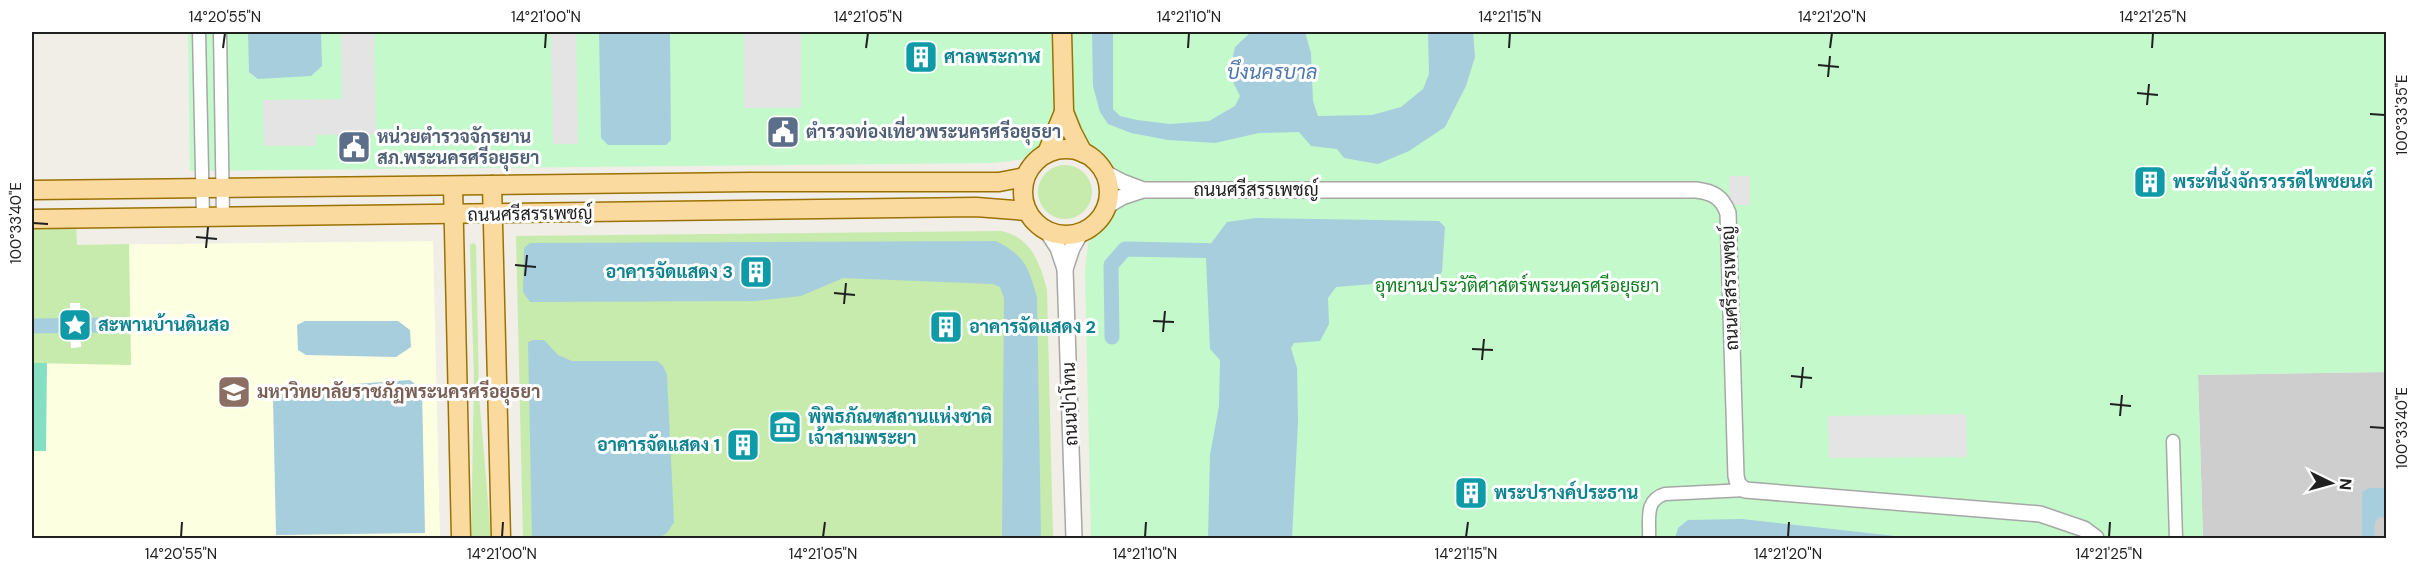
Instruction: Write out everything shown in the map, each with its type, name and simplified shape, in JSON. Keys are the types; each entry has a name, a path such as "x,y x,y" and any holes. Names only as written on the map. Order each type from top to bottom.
{"main road":[{"path":"1062,32 1064,112 1071,132 1083,153"},
{"path":"1047,153 1064,112"},
{"path":"1065,149 1083,153 1091,158 1103,172 1108,189 1105,207 1096,222 1081,232 1064,235 1047,231 1027,211 1024,200 1025,177 1032,165 1047,153 1065,149"},
{"name":"ถนนศรีสรรเพชญ์","path":"32,190 999,182 1025,177"},
{"path":"785,182 789,189 789,202 785,210"},
{"path":"848,182 842,189 842,201 848,209"},
{"path":"492,185 501,538"},
{"path":"453,186 461,538"},
{"name":"ถนนศรีสรรเพชญ์","path":"32,219 493,215 976,207 1027,211"}],"street":[{"path":"200,32 203,218"},
{"path":"220,32 223,218"},
{"name":"ถนนศรีสรรเพชญ์","path":"1103,172 1143,189 1696,190 1711,192 1723,201 1728,213 1736,477 1738,484 1745,490"},
{"name":"ถนนศรีสรรเพชญ์","path":"1105,207 1143,189"},
{"name":"ถนนป่าโทน","path":"1047,231 1058,248 1065,269 1074,538"},
{"name":"ถนนป่าโทน","path":"1065,269 1072,248 1081,232"},
{"path":"2173,441 2176,538"},
{"path":"1649,538 1651,501 1657,496 1745,490 2040,514 2084,529 2096,538"}],"shaded area":[{"path":"341,32 374,32 376,134 316,135 316,146 264,146 263,100 342,99"},
{"path":"551,32 576,32 578,144 553,144"},
{"path":"744,32 801,32 801,108 744,108"},
{"path":"1729,176 1750,176 1750,205 1729,205"},
{"name":"มหาวิทยาลัยราชภัฏพระนครศรีอยุธยา","path":"32,224 77,245 433,241 440,538 32,538"},
{"path":"2386,372 2386,538 2203,538 2198,375"},
{"path":"1966,414 1967,457 1829,458 1828,416"}],"green space":[{"name":"อุทยานประวัติศาสตร์พระนครศรีอยุธยา","path":"188,32 2386,32 2386,372 2198,375 2203,538 1091,538 1085,271 1088,243 1113,212 1114,171 1086,144 1049,144 1026,159 992,163 190,171"},
{"path":"1065,165 1075,167 1084,173 1090,182 1092,192 1090,202 1084,211 1075,217 1065,219 1055,217 1046,211 1040,202 1038,192 1040,182 1046,173 1055,167"},
{"path":"32,224 76,224 77,245 129,244 131,365 32,363"},
{"name":"พิพิธภัณฑสถานแห่งชาติ เจ้าสามพระยา","path":"1001,231 1011,234 1027,245 1041,270 1047,290 1053,538 523,538 516,236"},
{"path":"473,243 476,245 479,395 491,538 471,538 474,379 470,245"},
{"path":"32,363 47,363 46,451 32,451"}],"water":[{"path":"248,32 321,32 322,66 311,76 258,79 249,72"},
{"path":"599,32 670,32 671,140 666,145 608,145 601,138"},
{"name":"บึงนครบาล","path":"1092,32 1113,32 1113,109 1120,116 1170,124 1209,121 1235,106 1240,96 1229,74 1235,47 1251,32 1305,32 1311,53 1313,101 1318,116 1372,115 1401,107 1423,89 1429,74 1428,32 1473,32 1475,57 1466,86 1445,127 1409,151 1378,164 1344,158 1337,149 1311,146 1299,132 1259,133 1215,143 1168,140 1131,133 1108,124 1100,112 1093,86"},
{"path":"1256,218 1439,221 1445,227 1442,272 1435,279 1336,287 1328,298 1329,324 1320,341 1294,343 1291,348 1297,368 1298,422 1292,538 1208,538 1210,455 1219,406 1220,360 1210,349 1206,258 1212,242 1227,222"},
{"path":"996,241 1006,246 1024,263 1037,297 1041,538 1002,538 1004,298 1000,287 993,284 843,278 801,296 755,301 530,302 523,292 524,248 530,243"},
{"path":"305,321 398,321 410,330 411,347 396,357 306,355 298,350 297,325"},
{"path":"544,340 558,355 572,361 657,361 663,366 667,375 674,522 667,533 659,538 532,538 528,342"},
{"path":"410,380 422,390 425,533 276,535 273,398 287,389"},
{"path":"2369,488 2386,488 2386,518 2379,517 2375,522 2374,538 2362,538 2362,492"},
{"path":"1742,519 1913,538 1675,538 1678,528 1688,520"}],"pier":[{"name":"สะพานบ้านดินสอ","path":"70,303 80,303 81,347 71,348"}],"waterway":[{"path":"1112,337 1111,265 1125,249 1229,251"},
{"path":"32,326 108,325"}],"place":[{"name":"ศาลพระกาฬ","path":"921,57"},
{"name":"ตำรวจท่องเที่ยวพระนครศรีอยุธยา","path":"783,132"},
{"name":"หน่วยตำรวจจักรยาน สภ.พระนครศรีอยุธยา","path":"354,147"},
{"name":"พระที่นั่งจักรวรรดิไพชยนต์","path":"2150,182"},
{"name":"อาคารจัดแสดง 3","path":"756,272"},
{"name":"สะพานบ้านดินสอ","path":"75,325"},
{"name":"อาคารจัดแสดง 2","path":"946,327"},
{"name":"มหาวิทยาลัยราชภัฏพระนครศรีอยุธยา","path":"234,392"},
{"name":"พิพิธภัณฑสถานแห่งชาติ เจ้าสามพระยา","path":"785,427"},
{"name":"อาคารจัดแสดง 1","path":"743,445"},
{"name":"พระปรางค์ประธาน","path":"1471,493"}]}
